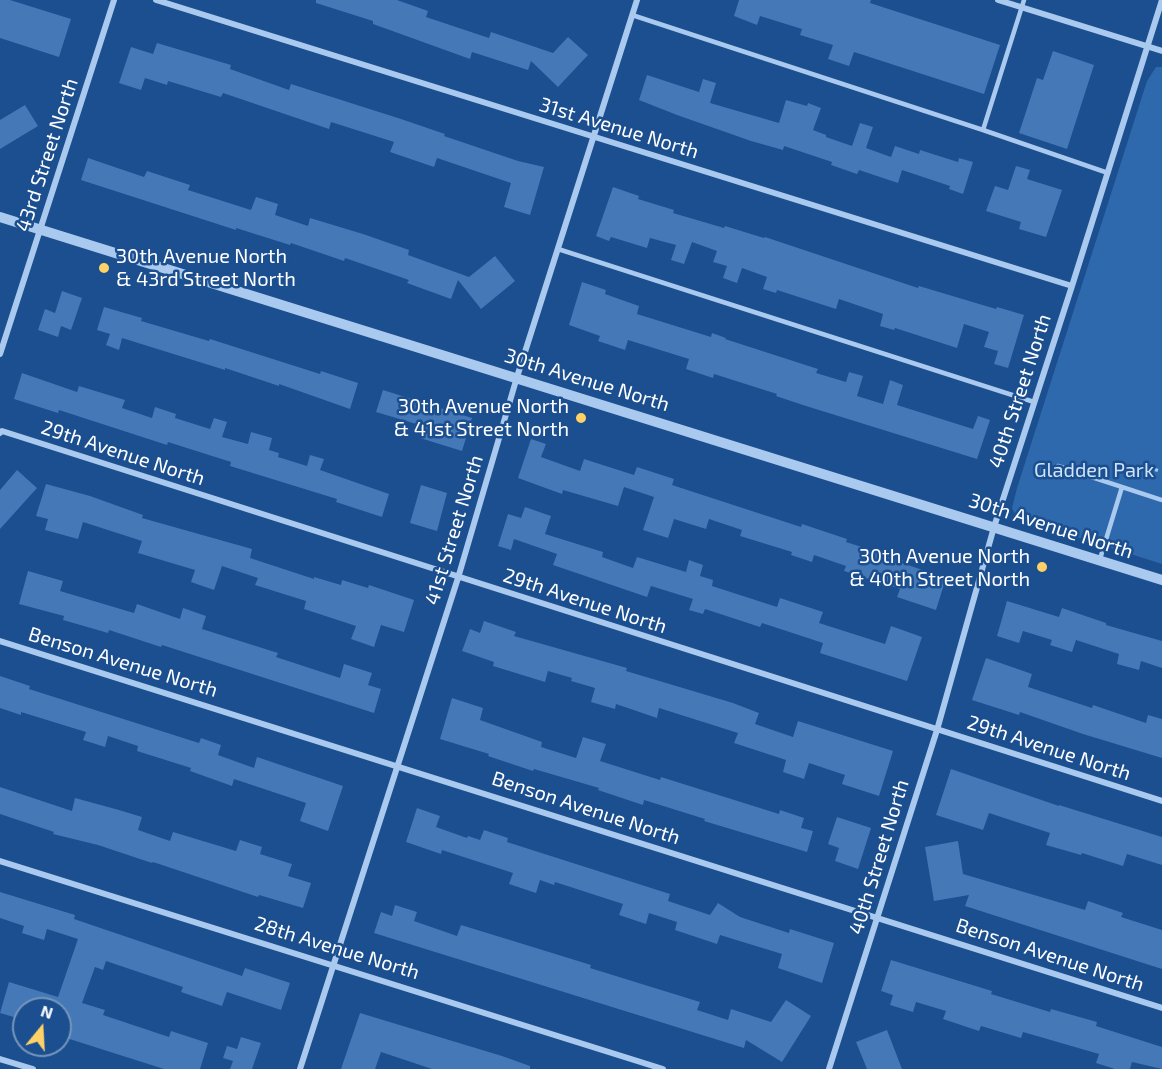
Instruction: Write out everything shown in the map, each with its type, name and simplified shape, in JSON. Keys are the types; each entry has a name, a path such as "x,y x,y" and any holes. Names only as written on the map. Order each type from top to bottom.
{"street":[{"name":"43rd Street North","path":"0,354 114,0"},
{"name":"31st Avenue North","path":"156,0 1072,286"},
{"name":"41st Street North","path":"300,1069 458,578 517,377 637,0"},
{"path":"998,0 1162,51"},
{"name":"40th Street North","path":"829,1069 937,730 994,526 1162,0"},
{"name":"30th Avenue North","path":"0,217 1162,580"},
{"name":"29th Avenue North","path":"0,433 2,431 1162,801"},
{"name":"Benson Avenue North","path":"0,641 1162,1008"},
{"name":"28th Avenue North","path":"0,861 663,1069"},
{"path":"0,1059 33,1069"}],"lane":[{"path":"983,130 1024,0"},
{"path":"632,15 1108,173"},
{"path":"558,249 1034,402"},
{"path":"1058,466 1162,500"},
{"path":"1099,560 1122,487"}],"path":[{"path":"1148,467 1162,472"}],"green space":[{"name":"Gladden Park","path":"1156,67 1162,67 1162,564 1017,518 1012,508 1147,81"}],"building":[{"path":"0,0 10,0 71,19 59,57 0,38"},
{"path":"316,0 397,0 428,11 426,17 489,38 491,32 553,53 568,37 588,55 558,87 531,61 528,70 472,52 470,59 373,24 373,21 316,3"},
{"path":"739,0 871,0 870,3 1000,45 984,94 854,52 849,66 828,59 833,45 800,35 802,29 760,16 757,25 734,16"},
{"path":"157,43 231,65 230,69 289,90 291,84 401,119 518,161 544,167 530,215 504,207 511,183 437,158 434,167 390,152 394,142 331,122 329,129 223,93 221,97 168,81 167,85 145,78 141,90 119,83 131,47 153,54"},
{"path":"1053,51 1094,65 1067,149 1019,133 1037,78 1043,80"},
{"path":"647,75 699,92 703,79 716,83 710,103 779,123 786,100 807,106 808,103 821,108 813,130 852,146 860,123 873,127 866,148 891,157 895,146 919,154 920,150 958,162 959,158 973,162 963,194 949,189 950,186 902,170 898,183 859,170 857,174 831,165 832,162 784,146 783,150 751,141 677,115 639,100"},
{"path":"25,105 38,126 0,149 0,120"},
{"path":"88,158 144,177 147,171 190,185 188,190 251,210 256,197 278,204 275,215 308,226 310,218 363,234 409,250 408,255 469,277 495,256 515,281 481,309 458,280 451,299 407,283 409,280 345,258 344,261 291,243 290,245 236,228 236,230 81,180"},
{"path":"1016,166 1030,170 1027,179 1062,190 1046,237 1019,229 1021,222 986,211 995,186 1008,190"},
{"path":"613,187 639,196 638,199 674,210 673,213 765,237 918,288 919,286 1024,315 1008,368 994,364 998,351 984,347 989,332 964,324 957,348 895,328 894,330 880,326 883,314 839,299 836,309 777,290 776,293 763,289 767,277 742,268 737,283 723,278 727,266 713,262 717,251 692,242 684,264 671,260 676,245 650,238 647,248 611,237 609,241 596,236"},
{"path":"582,282 606,290 605,294 639,306 637,314 711,337 712,333 818,369 816,373 846,382 849,372 863,376 857,396 883,404 890,380 903,385 897,405 973,429 978,416 990,420 977,459 806,406 776,396 777,394 714,374 713,378 686,369 689,359 628,340 625,350 598,341 600,336 569,325"},
{"path":"62,291 82,298 71,330 61,326 58,337 38,330 45,309 55,313"},
{"path":"104,307 142,318 141,321 358,383 350,409 279,384 279,386 122,338 119,350 106,345 110,334 97,330"},
{"path":"22,373 77,392 79,386 125,400 122,408 152,418 155,407 176,414 175,418 210,429 214,418 227,422 222,437 248,444 251,432 272,438 269,450 279,453 278,457 307,466 310,455 324,459 320,470 389,494 382,517 336,502 337,499 230,466 231,462 168,442 167,445 59,410 58,413 14,399"},
{"path":"383,390 472,418 462,451 420,438 423,426 376,412"},
{"path":"531,439 546,444 541,457 580,471 584,459 634,475 637,467 674,479 672,485 801,527 802,524 847,539 846,542 903,560 902,563 946,578 936,610 897,597 900,589 844,571 846,566 814,555 812,562 791,555 792,552 740,536 742,530 709,519 706,529 674,519 668,538 643,530 654,497 624,487 618,506 563,490 562,494 518,478"},
{"path":"17,470 37,488 0,529 0,490"},
{"path":"46,484 90,496 143,515 142,518 252,549 250,558 314,579 314,577 341,585 342,580 368,588 369,585 414,600 404,632 381,625 374,647 351,639 356,626 304,609 306,601 255,585 258,578 222,566 214,590 191,582 195,570 138,553 142,541 83,522 78,539 45,530 48,519 36,516"},
{"path":"421,485 447,493 437,531 410,523"},
{"path":"525,507 551,516 545,534 603,552 602,557 633,568 637,557 686,572 689,560 703,565 700,576 713,580 712,586 777,607 780,598 823,612 819,623 885,644 891,626 922,637 907,681 820,653 823,643 762,623 760,627 705,609 703,614 689,610 693,599 651,586 647,597 553,565 557,554 514,539 511,550 498,546 508,514 521,518"},
{"path":"28,571 63,581 60,591 134,613 137,604 180,619 183,608 206,616 202,629 278,653 276,657 340,678 344,664 372,673 368,685 381,689 374,713 162,645 161,647 109,630 108,633 63,620 64,616 19,604"},
{"path":"1007,601 1059,617 1062,608 1106,623 1106,625 1162,641 1162,668 1141,661 1139,670 1117,664 1119,654 1076,640 1072,652 1050,645 1052,640 1023,631 1019,643 997,636"},
{"path":"484,621 516,632 514,636 627,668 626,671 733,703 759,713 755,724 793,737 798,721 893,751 879,796 842,784 845,775 809,763 804,779 783,772 786,760 734,743 738,733 659,708 657,718 616,704 615,709 591,702 595,688 548,671 545,682 493,666 494,662 462,651 470,629 480,633"},
{"path":"986,658 1032,674 1028,687 1146,723 1148,715 1162,719 1162,758 1020,712 1019,715 972,700"},
{"path":"0,676 30,686 29,689 199,743 201,738 221,745 218,755 254,768 257,757 343,786 328,831 300,821 306,803 234,779 232,786 190,771 191,768 137,751 138,746 108,736 105,747 83,740 86,732 0,708"},
{"path":"452,698 483,708 480,720 542,742 541,747 576,758 583,737 606,744 600,761 660,780 661,777 779,814 780,810 804,818 801,828 813,831 807,852 644,800 643,805 598,790 599,788 534,769 533,771 440,739"},
{"path":"951,769 1059,806 1162,837 1162,865 1127,854 1123,866 1046,845 1050,833 989,813 983,830 936,815"},
{"path":"0,787 72,811 75,798 142,817 138,830 170,841 173,832 236,851 240,840 262,847 260,854 292,864 288,876 311,883 303,908 259,895 258,897 98,845 53,834 54,832 0,814"},
{"path":"417,808 440,816 436,827 467,838 468,836 480,840 484,830 508,838 507,842 670,894 668,901 710,915 718,903 740,917 789,933 790,929 834,943 822,983 778,968 782,954 720,935 717,944 675,930 677,922 649,913 646,924 619,915 623,904 555,882 554,885 540,880 536,893 509,884 513,873 442,850 441,854 406,842"},
{"path":"837,817 871,828 858,869 835,861 839,848 828,844"},
{"path":"958,841 963,874 1085,910 1088,901 1123,913 1121,917 1162,930 1162,969 965,906 969,895 934,901 925,847"},
{"path":"0,892 75,915 74,919 242,976 245,968 290,983 281,1010 227,992 222,1006 181,992 183,987 106,961 103,970 95,967 82,1003 105,1010 103,1015 169,1037 171,1031 208,1043 200,1069 164,1069 72,1040 72,997 58,997 78,939 47,929 44,940 22,933 24,926 0,918"},
{"path":"395,905 417,912 414,921 457,936 461,925 591,965 590,968 700,1002 697,1010 728,1020 731,1009 771,1022 786,1000 811,1016 782,1062 746,1040 744,1048 374,933 381,912 392,916"},
{"path":"891,960 992,991 991,994 1050,1012 1051,1009 1097,1022 1096,1026 1162,1047 1162,1069 1132,1062 1130,1069 1115,1069 1096,1063 1099,1054 1023,1032 1021,1038 981,1026 979,1031 943,1019 946,1011 916,1002 913,1012 890,1005 893,995 881,991"},
{"path":"9,982 58,997 12,997 12,1016 0,1013"},
{"path":"360,1013 502,1056 530,1066 530,1069 432,1069 381,1052 375,1069 341,1069"},
{"path":"887,1030 902,1069 867,1069 856,1042"},
{"path":"241,1037 261,1043 252,1069 230,1069 233,1061 223,1058 227,1046 237,1049"}],"place":[{"name":"30th Avenue North & 43rd Street North","path":"104,268"},
{"name":"30th Avenue North & 41st Street North","path":"581,418"},
{"name":"30th Avenue North & 40th Street North","path":"1042,567"}]}
